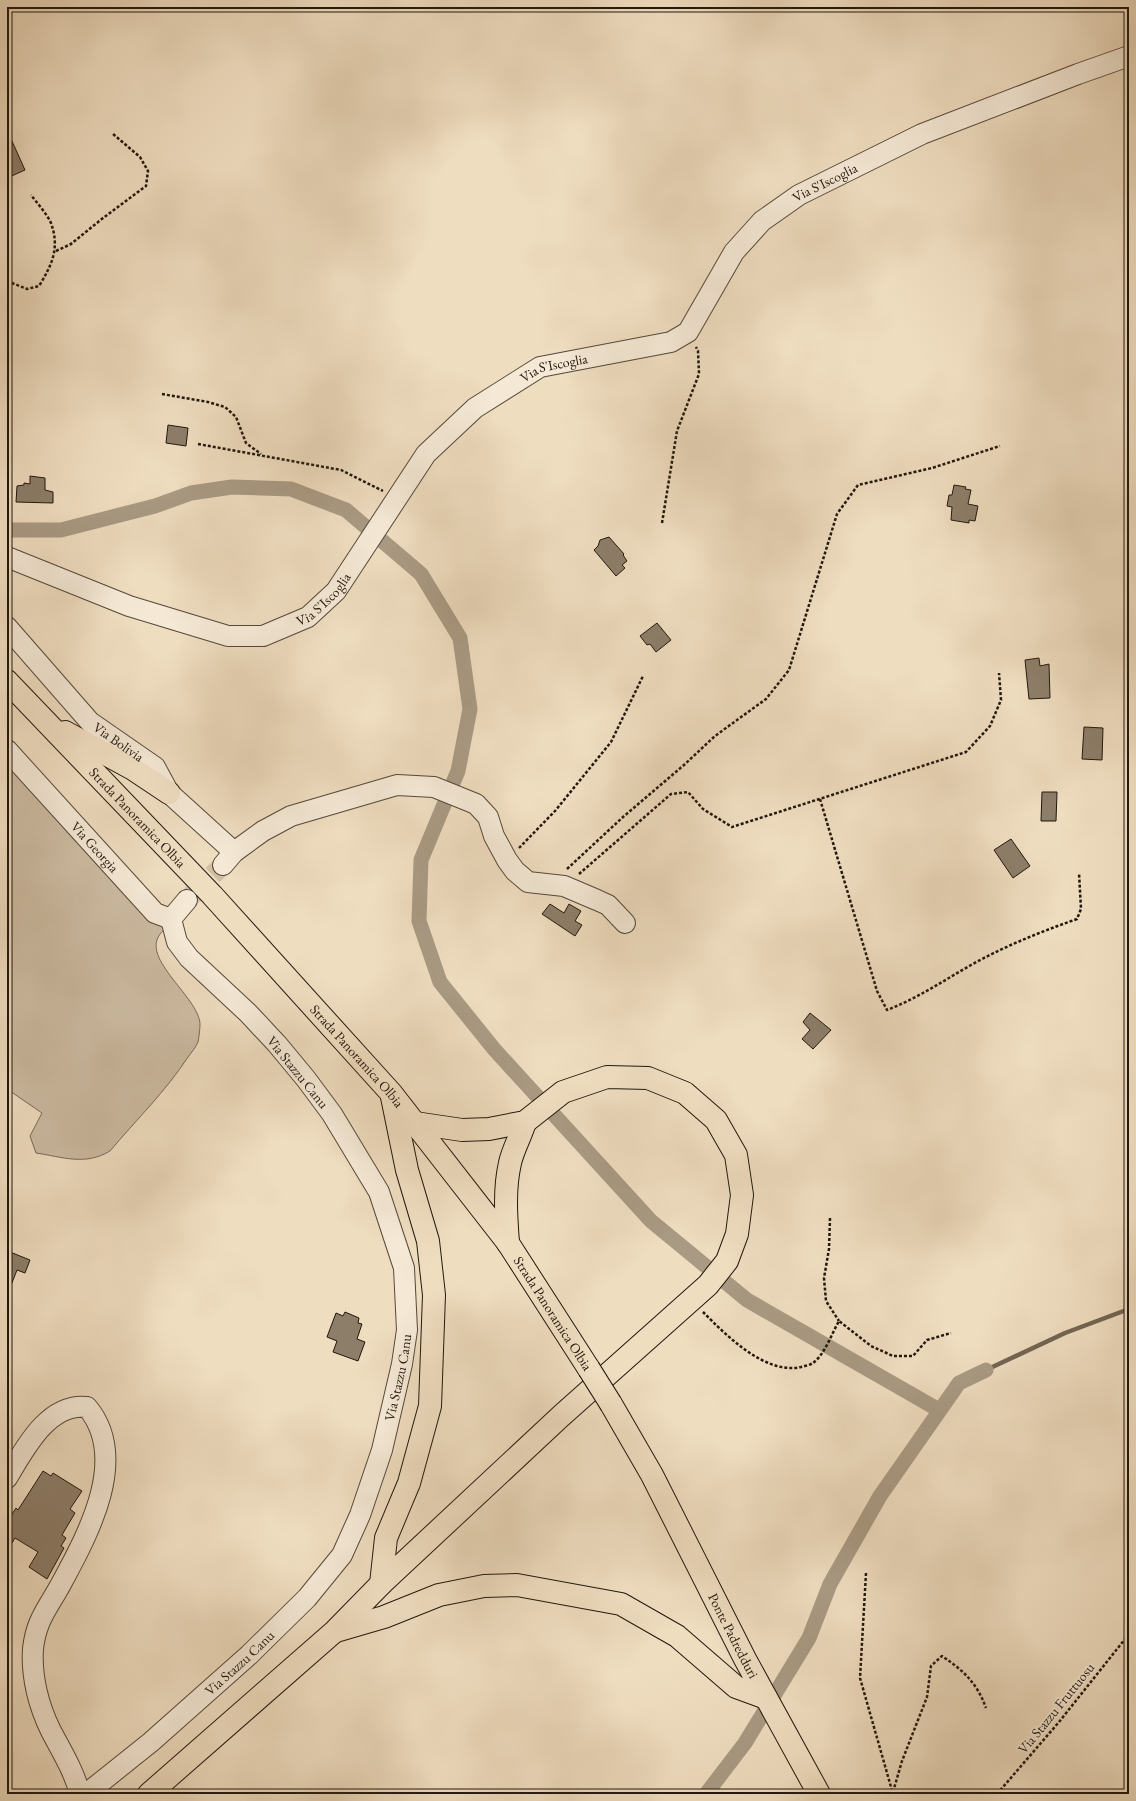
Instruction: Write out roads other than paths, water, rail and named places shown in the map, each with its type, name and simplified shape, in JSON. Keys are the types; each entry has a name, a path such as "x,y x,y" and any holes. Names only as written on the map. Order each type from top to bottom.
{"highway":[{"name":"Strada Panoramica Olbia","path":"8,683 212,895 392,1094 508,1243 611,1404 652,1474"},
{"path":"46,722 133,769 169,793"},
{"path":"150,1794 335,1631 381,1584 561,1416 708,1285 727,1261 737,1234 742,1195 736,1155 716,1120 686,1093 648,1078 607,1077 563,1092 531,1117 489,1129 462,1130 415,1123"},
{"path":"381,1584 386,1538 408,1483 430,1406 434,1295 428,1242 407,1170 392,1094"},
{"path":"508,1243 505,1205 510,1161 531,1117"},
{"name":"Ponte Padredduri","path":"652,1474 766,1698 819,1794"},
{"path":"335,1631 384,1616 439,1595 484,1586 518,1586 621,1604 677,1636 736,1687 766,1698"}],"street":[{"name":"Via S'Iscoglia","path":"7,558 129,606 228,636 262,636 308,618 336,591 426,454 475,408 540,368 671,342 688,332 734,252 762,220 799,195 922,134 1129,56"},
{"name":"Via Bolivia","path":"7,627 90,722 156,767 169,793 228,858 263,831 291,816 397,785 434,787 460,796 476,804 488,817 494,836 507,860 528,882 557,885 608,905 625,923"},
{"name":"Via Georgia","path":"7,750 155,914 171,919"},
{"path":"171,919 187,900"},
{"name":"Via Stazzu Canu","path":"86,1794 151,1742 281,1625 307,1598 342,1555 360,1515 382,1450 402,1364 407,1330 404,1268 379,1192 332,1114 306,1078 278,1044 248,1013 189,958 177,942 171,919"},
{"path":"7,1478 34,1433 60,1412 77,1405 87,1407 96,1418 104,1442 104,1484 80,1548 44,1610 35,1634 33,1651 33,1675 40,1704 50,1730 76,1777 80,1794"}],"waterway":[{"path":"7,530 61,530 155,506 191,493 232,487 291,489 346,510 421,574 460,638 470,709 458,771 421,860 419,921 440,982 494,1049 651,1221 747,1300 939,1410"},
{"path":"986,1370 1065,1333 1129,1309"},
{"path":"706,1794 745,1743 809,1638 830,1584 880,1496 959,1383 986,1370"}],"tunnel":[{"path":"191,896 223,865"}]}
